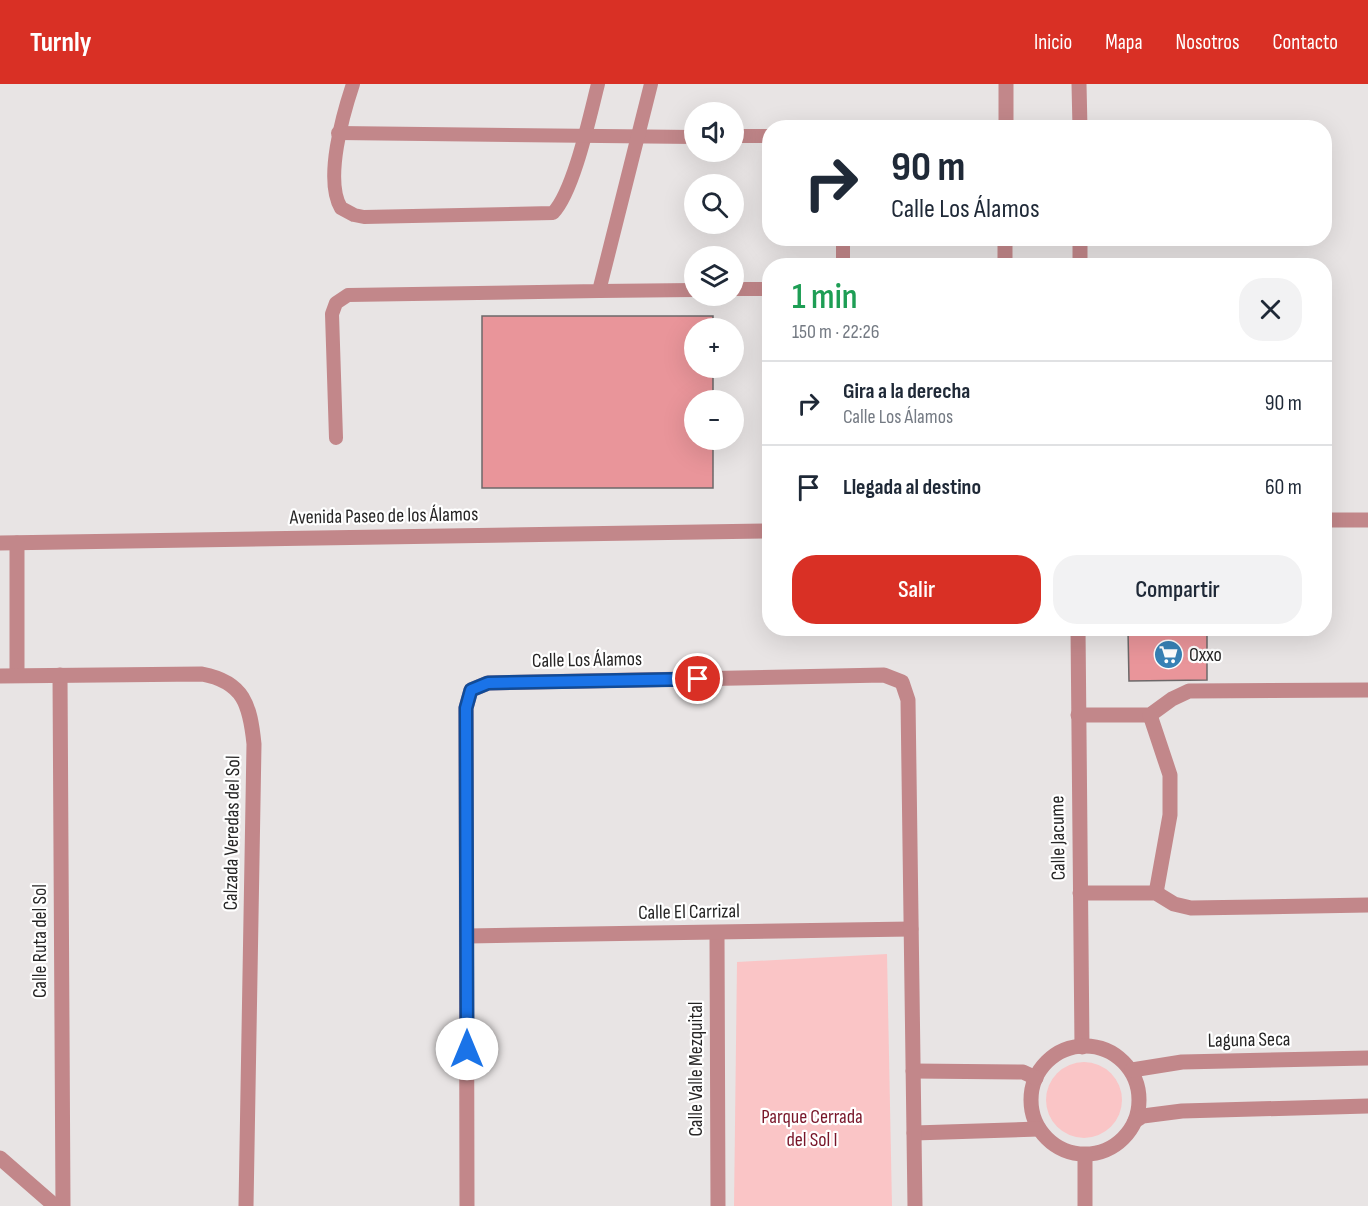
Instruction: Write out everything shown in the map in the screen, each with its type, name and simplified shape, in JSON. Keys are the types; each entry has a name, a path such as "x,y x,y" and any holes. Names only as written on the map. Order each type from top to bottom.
{"street":[{"path":"1006,84 1006,120"},
{"path":"1079,84 1080,120"},
{"path":"1332,520 1368,520"},
{"name":"Avenida Paseo de los Álamos","path":"0,543 762,531"},
{"path":"17,543 17,675"},
{"name":"Calle Jacume","path":"1078,636 1082,1047"},
{"name":"Calzada Veredas del Sol","path":"0,676 202,674 225,680 246,700 254,744 246,1206"},
{"name":"Calle Ruta del Sol","path":"60,675 63,1206"},
{"name":"Calle Los Álamos","path":"467,1206 466,708 471,690 488,683 884,675 902,682 908,700 915,1206"},
{"path":"1078,715 1150,715 1172,699 1189,692 1368,690"},
{"path":"1150,715 1170,775 1170,815 1156,893"},
{"path":"1080,893 1156,893 1174,904 1191,908 1368,905"},
{"name":"Calle El Carrizal","path":"468,936 911,929"},
{"name":"Calle Valle Mezquital","path":"717,933 718,1206"},
{"path":"1082,1047 1108,1052 1132,1070 1139,1094 1135,1121 1129,1132 1110,1149 1085,1155 1059,1148 1039,1129 1033,1112 1032,1095 1036,1078 1042,1068 1059,1053 1082,1047"},
{"name":"Laguna Seca","path":"1132,1070 1182,1062 1368,1058"},
{"path":"913,1071 1023,1072 1036,1078"},
{"path":"1135,1121 1143,1116 1182,1111 1368,1106"},
{"path":"914,1133 1039,1129"},
{"path":"1085,1155 1085,1206"},
{"path":"0,1158 55,1206"}],"lane":[{"path":"352,84 338,133 337,201 347,212 364,217 553,213 561,203 584,137 598,84"},
{"path":"599,291 651,84"},
{"path":"338,133 639,139 684,137"},
{"path":"744,136 762,136"},
{"path":"744,289 762,289"},
{"path":"336,438 332,314 336,303 348,295 684,290"}],"green space":[{"name":"Parque Cerrada del Sol I","path":"887,954 892,1206 734,1206 737,962"},
{"path":"1084,1062 1098,1065 1111,1073 1119,1086 1122,1100 1119,1114 1111,1127 1098,1135 1084,1138 1070,1135 1057,1127 1049,1114 1046,1100 1049,1086 1057,1073 1070,1065"}],"building":[{"path":"482,316 713,316 713,318 684,318 684,378 713,378 713,390 684,390 684,450 713,450 713,488 482,488"},
{"name":"Oxxo","path":"1128,636 1207,636 1207,680 1129,681"}],"place":[{"name":"Oxxo","path":"1168,655"}],"route":[{"path":"467,1049 466,708 471,690 488,683 698,679"}]}
